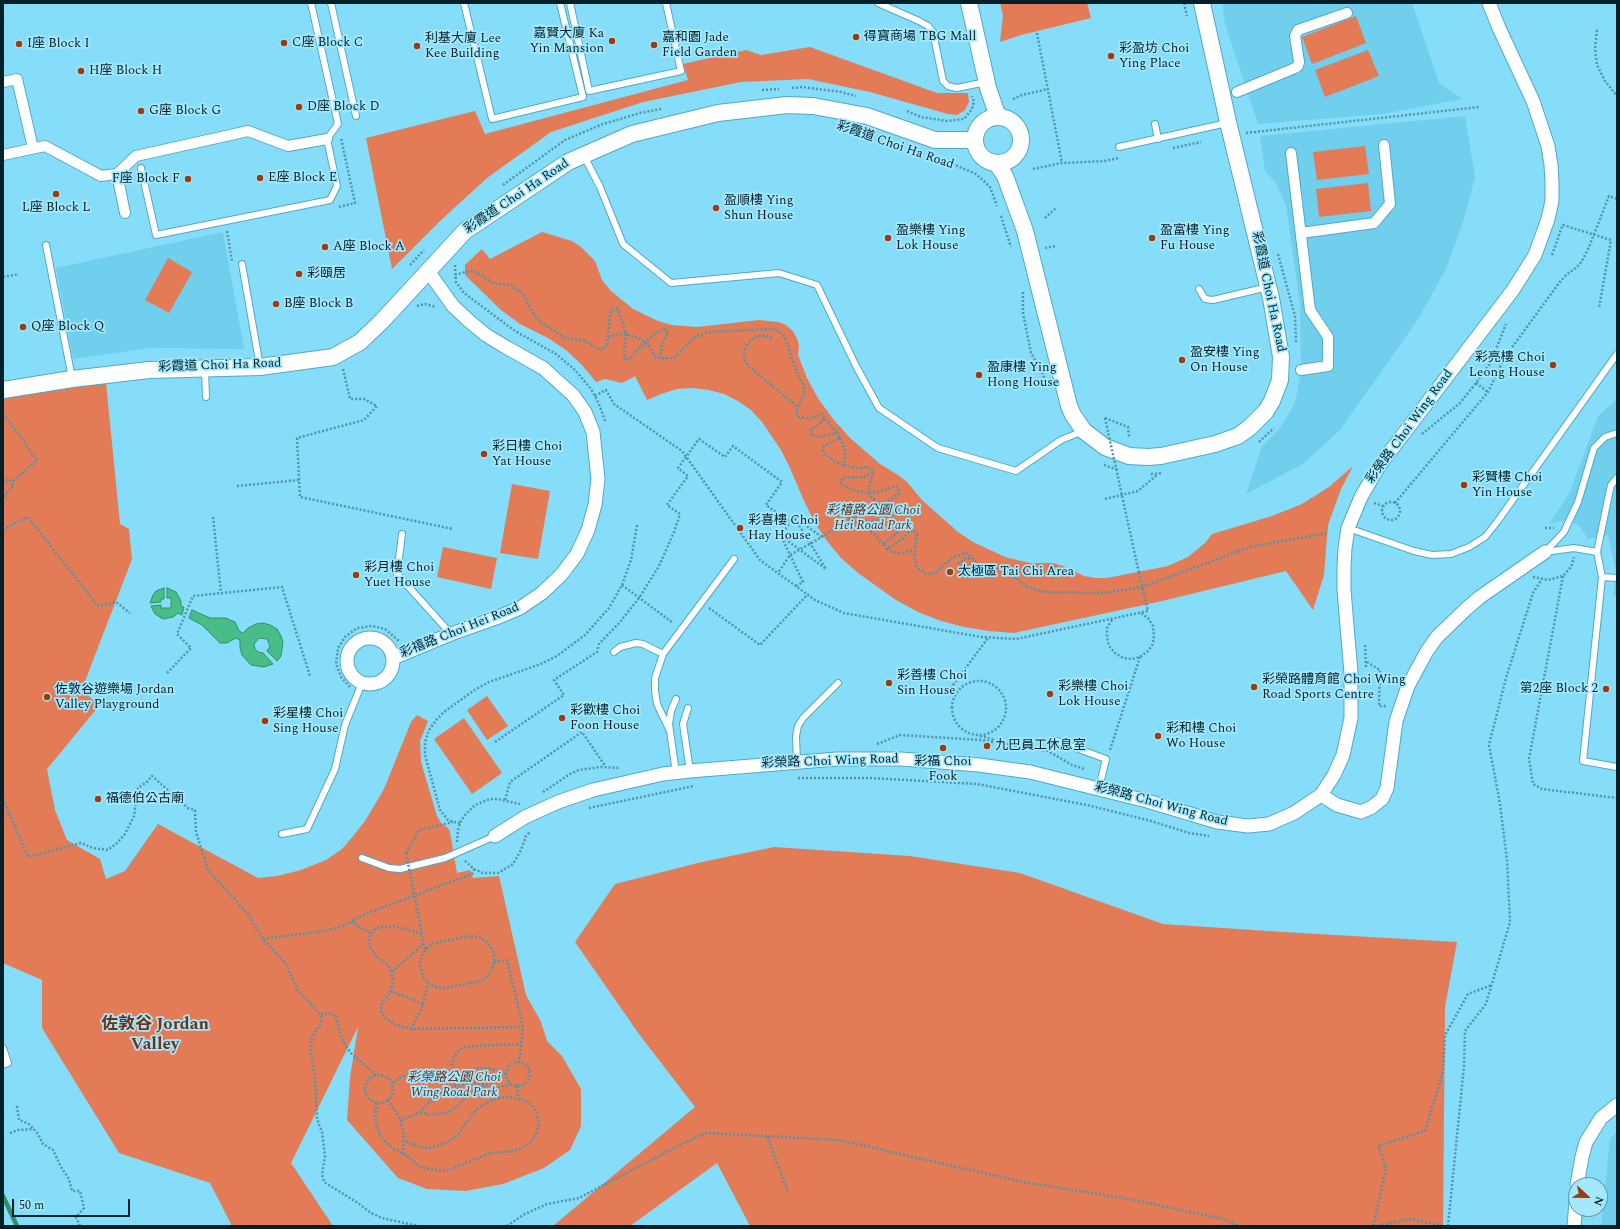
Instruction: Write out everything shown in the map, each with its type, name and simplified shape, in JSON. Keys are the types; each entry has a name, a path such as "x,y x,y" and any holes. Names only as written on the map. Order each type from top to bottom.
{"street":[{"path":"969,3 986,82 998,116"},
{"name":"彩榮路 Choi Wing Road","path":"495,836 525,817 558,802 592,790 676,772 797,762 859,759 901,759 979,765 1030,772 1147,800 1217,822 1248,826 1269,824 1294,813 1321,795 1334,775 1343,755 1351,718 1351,673 1344,582 1345,548 1348,528 1361,497 1379,466 1526,271 1542,237 1548,219 1552,183 1548,146 1533,101 1489,3"},
{"name":"彩霞道 Choi Ha Road","path":"3,390 72,379 149,370 205,367 260,367 333,357 360,342 382,321 465,231 568,162 639,132 718,113 787,105 813,106 867,116 935,140 975,140 975,145 979,154 987,160 996,163 1005,176 1027,237 1069,406 1073,415 1084,431 1105,447 1129,456 1161,456 1220,442 1238,436 1249,428 1266,411 1272,401 1281,374 1281,357 1268,287 1228,122 1203,5"},
{"path":"1237,92 1298,66 1299,62 1295,36 1298,30 1347,13"},
{"path":"3,82 18,79 33,148"},
{"path":"975,140 978,128 986,120 998,116 1008,118 1017,126 1022,138 1021,145 1015,157 1003,163 996,163"},
{"path":"3,155 45,146 100,176 117,174 136,156 248,131 288,146 327,139"},
{"path":"1300,232 1374,223 1390,204 1384,145"},
{"path":"1291,153 1310,310 1328,337 1328,366 1301,370"},
{"path":"117,174 125,213"},
{"name":"彩禧路 Choi Hei Road","path":"393,658 520,608 542,593 561,575 577,554 588,530 595,505 598,479 593,432 585,412 573,395 543,368 498,342 469,321 453,306 428,271"},
{"path":"1321,795 1336,805 1360,812 1372,807 1382,799 1387,788 1396,721 1408,686 1427,652 1437,637 1480,597 1545,552"},
{"name":"彩禧路 Choi Hei Road","path":"366,637 374,637 381,640 387,645 393,658 390,674 377,683 362,683 350,674 347,666 348,651 359,640 366,637"},
{"path":"1579,1177 1586,1142 1601,1118 1617,1105"}],"lane":[{"path":"141,168 156,235 202,227 330,200 337,186 327,139 338,124 311,3"},
{"path":"331,3 356,116"},
{"path":"464,3 492,119 583,97 560,3"},
{"path":"570,3 589,91 645,76 681,71 666,3"},
{"path":"878,3 928,26 933,32 943,81 948,86 957,88 986,82"},
{"path":"1119,147 1228,122"},
{"path":"1155,124 1158,139"},
{"path":"583,155 600,187 623,244 671,283 779,273 817,285 856,366 879,408 938,448 1016,471 1061,440 1084,431"},
{"path":"46,245 72,379"},
{"path":"242,264 260,367"},
{"path":"1199,289 1206,299 1212,300 1268,287"},
{"path":"1348,528 1414,551 1432,555 1451,554 1469,547 1485,537 1498,522 1617,354"},
{"path":"205,367 206,397"},
{"path":"1545,552 1564,532 1578,502 1594,448 1605,437 1617,434"},
{"path":"1617,478 1611,485 1597,552 1602,577 1592,701 1583,761 1617,767"},
{"path":"402,534 397,574 451,634"},
{"path":"1545,552 1574,548 1597,552"},
{"path":"670,731 656,704 655,678 663,654 734,559"},
{"path":"1602,577 1617,578"},
{"path":"614,652 620,647 636,643 643,644 663,654"},
{"path":"282,834 307,829 335,769 345,725 362,683"},
{"path":"797,762 796,736 798,726 802,718 838,683"},
{"path":"676,699 671,711 670,731 676,772"},
{"path":"688,708 683,724 690,771"},
{"path":"1054,740 1106,759 1099,788"},
{"path":"362,858 389,868 400,869 445,858 495,836"},
{"path":"3,1048 8,1063 3,1065"}],"path":[{"path":"1597,30 1595,48 1597,65 1604,81 1617,96"},
{"path":"1037,33 1062,162"},
{"path":"1013,99 1022,95 1048,89"},
{"path":"1246,133 1479,107"},
{"path":"338,124 355,203"},
{"name":"彩霞道 Choi Ha Road","path":"930,155 976,174 990,187 1013,254"},
{"path":"1395,503 1488,392 1505,357 1559,283 1582,261 1608,196 1617,198"},
{"path":"1045,218 1056,208"},
{"path":"1563,225 1611,240 1599,308"},
{"path":"455,262 455,275 474,271 493,283 511,285 523,294 530,308 539,320 565,338 585,341 602,350 607,345 610,315 613,309 616,308 619,311 626,334 624,355 626,360 630,359 645,342 662,329 668,330 668,335 661,349 660,358"},
{"path":"3,277 19,274"},
{"path":"1023,286 1022,313 1031,353 1043,374 1047,388"},
{"path":"425,304 439,307"},
{"path":"608,337 626,334 639,338 645,342 656,356 665,359 675,357 693,338 708,332 774,329 781,333 786,340 795,368 804,386 804,395 796,411 799,417 810,419 822,414 837,433 845,448 844,466"},
{"path":"772,338 758,336 751,340 746,345 744,352 745,360 748,366 798,407"},
{"path":"342,366 350,398 364,399 377,406 364,420 297,438 300,497 453,529"},
{"path":"1476,383 1488,392"},
{"path":"595,396 606,390 614,404 682,451 760,560 822,604 844,613 988,638 1016,639 1112,620 1148,611 1105,418 1128,427 1129,437"},
{"path":"3,413 37,460 12,482"},
{"path":"825,419 811,430 811,435 817,437 837,433"},
{"path":"840,438 826,444 823,451 831,459 844,466 852,468 871,468 873,473 869,493 871,497 881,506"},
{"path":"495,742 564,695 554,680 596,652 599,644 620,622 639,598 659,566 674,532 680,514 667,505 688,476 678,468 699,439 725,457 733,446 782,482 766,505 790,522"},
{"path":"1103,464 1122,472"},
{"path":"778,572 790,555 822,537 848,519 881,506 899,493 898,487 894,486 886,490 869,493 856,491 842,485 840,481 843,478 857,478 873,473"},
{"path":"1105,499 1138,491 1158,474 1143,474"},
{"path":"3,482 9,479 12,482"},
{"path":"237,486 299,480"},
{"path":"3,498 14,485 12,482"},
{"path":"1372,502 1383,506"},
{"path":"1383,506 1386,503 1395,503"},
{"path":"1383,506 1383,515 1386,519 1395,519 1400,511 1395,503"},
{"path":"848,519 867,522 890,516 904,508 908,509 908,514 901,528 896,534 882,544"},
{"path":"3,529 28,517 98,606 116,602 130,613"},
{"path":"214,517 221,593"},
{"path":"781,536 794,517"},
{"path":"794,517 822,537"},
{"path":"781,536 826,570 794,517"},
{"path":"855,521 859,527 869,530 875,535 882,544 892,552 901,553 915,550"},
{"path":"460,823 454,822 444,816 440,810 425,755 427,736 433,724 444,712 473,691 489,682 541,664 571,646 598,622 609,608 622,585 631,560 637,524"},
{"path":"1545,528 1555,528 1564,532"},
{"path":"887,548 896,544 910,531 914,530 917,535 914,563 921,572 926,574 937,572 948,561 959,554 966,553 974,558 976,562 975,570 970,575 962,576"},
{"path":"974,558 970,557 962,560 958,568 962,576 970,578 988,568 997,568 1005,569 1026,586 1034,590 1052,593 1104,593 1142,587 1250,547 1327,532"},
{"path":"781,536 803,582 796,586"},
{"path":"1531,577 1554,579 1563,576 1568,572 1573,562 1574,548"},
{"path":"1563,576 1529,759 1533,784 1542,789 1617,798"},
{"path":"1448,1226 1464,1066 1465,1031 1486,1004 1510,922 1507,860 1500,804 1489,745 1506,678 1533,593 1542,579"},
{"path":"622,585 681,629"},
{"path":"167,673 191,648 178,634 192,596 282,587 310,676"},
{"path":"701,603 760,645 808,594"},
{"path":"1112,620 1107,628 1109,646 1115,653 1127,658 1140,657 1148,651 1153,644 1154,635 1153,626 1148,618 1140,613"},
{"path":"956,693 950,689 988,638"},
{"path":"1102,775 1140,657"},
{"path":"1367,662 1380,670 1379,706 1389,706"},
{"path":"977,735 987,734 995,730 1002,722 1006,704 1003,695 997,688 980,680 970,682 962,686 956,693 952,700 951,709 955,720 962,730 969,734 1012,745"},
{"path":"506,800 510,782 582,732 606,768"},
{"path":"3,799 28,858 81,843 93,848 108,850 117,843 124,834 134,816 138,788 147,782 152,776 188,808 195,810 196,832 208,870 248,914 263,939 286,964 297,989 321,1015 321,1023 310,1039 315,1078 317,1119 322,1132 325,1156 322,1174 324,1182 371,1213 382,1218 418,1226"},
{"name":"彩榮路 Choi Wing Road","path":"792,778 871,778 977,784 1087,805 1151,821 1189,833 1213,836"},
{"path":"583,809 697,785"},
{"path":"425,952 406,853 419,830 454,822"},
{"path":"474,869 483,873 498,873 514,864 526,836 530,831"},
{"path":"263,939 330,930 365,914 472,874"},
{"path":"352,921 371,934"},
{"path":"422,934 394,926 375,929 371,934 369,941 370,948 373,954 389,966 393,978 391,991 382,1003 381,1011 384,1018 396,1025 411,1029 523,1027"},
{"path":"471,936 479,937 486,941 493,951 494,962 492,970 487,977 480,981 444,988 436,987 428,983 423,977 420,969 420,961 425,952 434,943 471,936"},
{"path":"392,972 424,944"},
{"path":"494,962 507,960 509,966 523,1027 519,1062"},
{"path":"411,1029 423,1004 428,983"},
{"path":"1444,1226 1411,1219 1373,1226 1386,1168 1378,1146 1425,1131 1443,1072 1445,1035 1468,994 1492,985"},
{"path":"391,991 423,1004"},
{"path":"321,1015 329,1013 336,1016 341,1036 347,1048 376,1075"},
{"path":"455,1086 452,1063 454,1056 459,1050 466,1047 521,1044"},
{"path":"401,1120 420,1112 434,1097 455,1086 476,1083 499,1087 511,1084 517,1086 523,1085 528,1081 530,1076 529,1069 525,1064 519,1062 513,1063 508,1067 506,1074 507,1079 511,1084"},
{"path":"393,1083 399,1078 407,1075 438,1079 478,1068 488,1068 506,1074"},
{"path":"376,1075 388,1077 393,1083 392,1094 388,1100 377,1102 371,1100 365,1089 366,1083 370,1078 376,1075"},
{"path":"420,1112 429,1115 446,1113 454,1109 472,1092 487,1085"},
{"path":"517,1086 518,1098"},
{"path":"377,1102 375,1113 379,1134 385,1142 394,1149 403,1153 419,1166 428,1170 449,1170 490,1153 513,1151 522,1148 531,1142 536,1134 539,1124 537,1114 532,1105 518,1098 498,1098 488,1101 480,1106 473,1113 458,1135 444,1144 428,1148 405,1142"},
{"path":"388,1100 401,1120 405,1142 403,1153"},
{"path":"17,1106 19,1120 29,1124 38,1134 43,1144 53,1150 61,1167 69,1179 72,1190 80,1191 84,1208 76,1217 80,1226"},
{"path":"10,1133 18,1130 34,1129"},
{"path":"506,1226 523,1215 547,1204 579,1198 704,1133 839,1140 1023,1182 1136,1200 1223,1219 1238,1226"},
{"path":"767,1136 788,1192"}],"shaded area":[{"path":"1222,3 1412,3 1439,83 1462,99 1383,114 1258,124 1225,24"},
{"path":"1465,116 1475,177 1463,222 1446,269 1417,321 1340,430 1303,464 1246,494 1262,446 1279,429 1289,414 1296,399 1301,370 1300,304 1286,205 1276,183 1265,171 1260,136"},
{"path":"223,232 244,349 150,348 73,359 56,268"},
{"path":"1617,399 1617,596 1613,596 1616,573 1608,535 1588,539 1581,528 1576,524 1565,520 1550,523 1570,492 1598,416"},
{"path":"164,588 164,599 161,599 161,602 150,603 156,591"},
{"path":"167,588 176,592 181,601 181,606 184,607 182,615 178,613 173,617 163,619 155,614 151,606 161,605 161,608 171,608 171,598 167,598"},
{"path":"192,610 210,618 226,618 235,622 239,631 243,633 248,628 256,624 263,623 270,625 277,629 281,636 283,642 281,656 277,661 267,651 270,646 267,639 259,638 254,644 255,649 258,652 263,653 273,664 264,667 251,665 242,655 240,640 236,638 227,643 220,643 202,625 189,618"},
{"path":"1617,1132 1617,1226 1601,1226 1602,1217 1608,1217 1608,1177 1606,1177 1610,1139"}],"green space":[{"path":"1000,3 1087,3 1091,18 1021,35 1000,42 1003,15"},
{"path":"1356,16 1366,43 1312,64 1302,37"},
{"path":"810,47 937,93 968,93 969,102 965,110 957,115 948,114 870,92 808,79 741,82 643,102 551,132 487,178 440,221 392,269 366,138 475,111 485,134 688,80 683,64 746,50 761,55"},
{"path":"1368,50 1379,76 1325,97 1315,70"},
{"path":"1365,146 1369,174 1317,180 1313,152"},
{"path":"1368,183 1371,211 1319,217 1316,189"},
{"name":"彩禧路公園 Choi Hei Road Park","path":"542,232 572,241 581,247 595,261 602,280 611,291 633,309 658,321 672,325 697,327 759,320 778,322 786,325 792,330 797,338 799,346 798,355 807,378 819,400 850,438 880,464 907,482 922,500 958,532 973,542 1005,557 1030,563 1052,563 1063,566 1084,576 1096,578 1107,578 1168,566 1188,557 1205,543 1212,534 1272,516 1302,504 1329,487 1353,466 1341,489 1328,525 1324,575 1313,610 1286,571 1162,601 1014,633 964,627 941,621 918,612 896,600 858,573 841,558 815,523 781,450 762,422 751,410 724,394 693,388 677,389 647,400 635,376 622,383 605,379 596,382 582,365 566,350 548,338 520,324 501,310 465,275 465,265 482,249 490,259"},
{"path":"168,258 192,272 169,313 145,300"},
{"name":"彩榮路公園 Choi Wing Road Park","path":"106,383 120,524 129,529 132,559 82,689 99,706 47,769 55,810 67,840 100,859 106,879 125,871 158,824 258,878 277,876 301,870 326,860 342,849 354,835 365,821 384,789 411,722 417,715 428,721 420,741 421,762 437,816 441,823 448,828 450,832 457,873 470,870 473,878 499,876 526,995 541,1022 547,1041 562,1056 581,1089 581,1126 570,1150 544,1168 503,1184 466,1191 427,1189 398,1178 347,1120 350,1078 358,1027 291,1163 333,1226 232,1226 210,1183 119,1153 42,1028 42,980 3,963 3,399 73,385"},
{"path":"512,484 550,491 538,559 500,553"},
{"path":"443,547 497,558 491,589 437,577"},
{"path":"487,696 508,726 487,740 467,710"},
{"path":"464,718 502,773 472,794 434,739"},
{"path":"774,847 910,856 1020,873 1163,924 1457,942 1445,1007 1443,1226 750,1226 717,1163 630,1226 553,1226 695,1107 639,1034 575,942 615,884 702,862"}],"waterway":[{"path":"3,1196 17,1226"}],"place":[{"name":"得寶商場 TBG Mall","path":"856,37"},
{"name":"嘉賢大廈 Ka Yin Mansion","path":"612,41"},
{"name":"C座 Block C","path":"284,43"},
{"name":"I座 Block I","path":"19,44"},
{"name":"嘉和園 Jade Field Garden","path":"654,45"},
{"name":"利基大廈 Lee Kee Building","path":"417,46"},
{"name":"彩盈坊 Choi Ying Place","path":"1111,56"},
{"name":"H座 Block H","path":"81,71"},
{"name":"D座 Block D","path":"299,107"},
{"name":"G座 Block G","path":"141,111"},
{"name":"E座 Block E","path":"260,178"},
{"name":"F座 Block F","path":"188,179"},
{"name":"L座 Block L","path":"56,194"},
{"name":"盈順樓 Ying Shun House","path":"716,208"},
{"name":"盈樂樓 Ying Lok House","path":"888,238"},
{"name":"盈富樓 Ying Fu House","path":"1152,238"},
{"name":"A座 Block A","path":"325,247"},
{"name":"彩頤居","path":"299,274"},
{"name":"B座 Block B","path":"276,304"},
{"name":"Q座 Block Q","path":"23,327"},
{"name":"盈安樓 Ying On House","path":"1182,360"},
{"name":"彩亮樓 Choi Leong House","path":"1553,365"},
{"name":"盈康樓 Ying Hong House","path":"979,375"},
{"name":"彩日樓 Choi Yat House","path":"484,454"},
{"name":"彩賢樓 Choi Yin House","path":"1464,485"},
{"name":"彩喜樓 Choi Hay House","path":"740,528"},
{"name":"太極區 Tai Chi Area","path":"950,572"},
{"name":"彩月樓 Choi Yuet House","path":"356,575"},
{"name":"彩善樓 Choi Sin House","path":"889,683"},
{"name":"彩榮路體育館 Choi Wing Road Sports Centre","path":"1254,687"},
{"name":"第2座 Block 2","path":"1606,689"},
{"name":"彩樂樓 Choi Lok House","path":"1050,694"},
{"name":"佐敦谷遊樂場 Jordan Valley Playground","path":"47,697"},
{"name":"彩歡樓 Choi Foon House","path":"562,718"},
{"name":"彩星樓 Choi Sing House","path":"265,721"},
{"name":"彩和樓 Choi Wo House","path":"1158,736"},
{"name":"九巴員工休息室","path":"987,746"},
{"name":"彩福 Choi Fook","path":"943,748"},
{"name":"福德伯公古廟","path":"98,799"}],"district":[{"name":"佐敦谷 Jordan Valley","path":"155,1036"}]}
